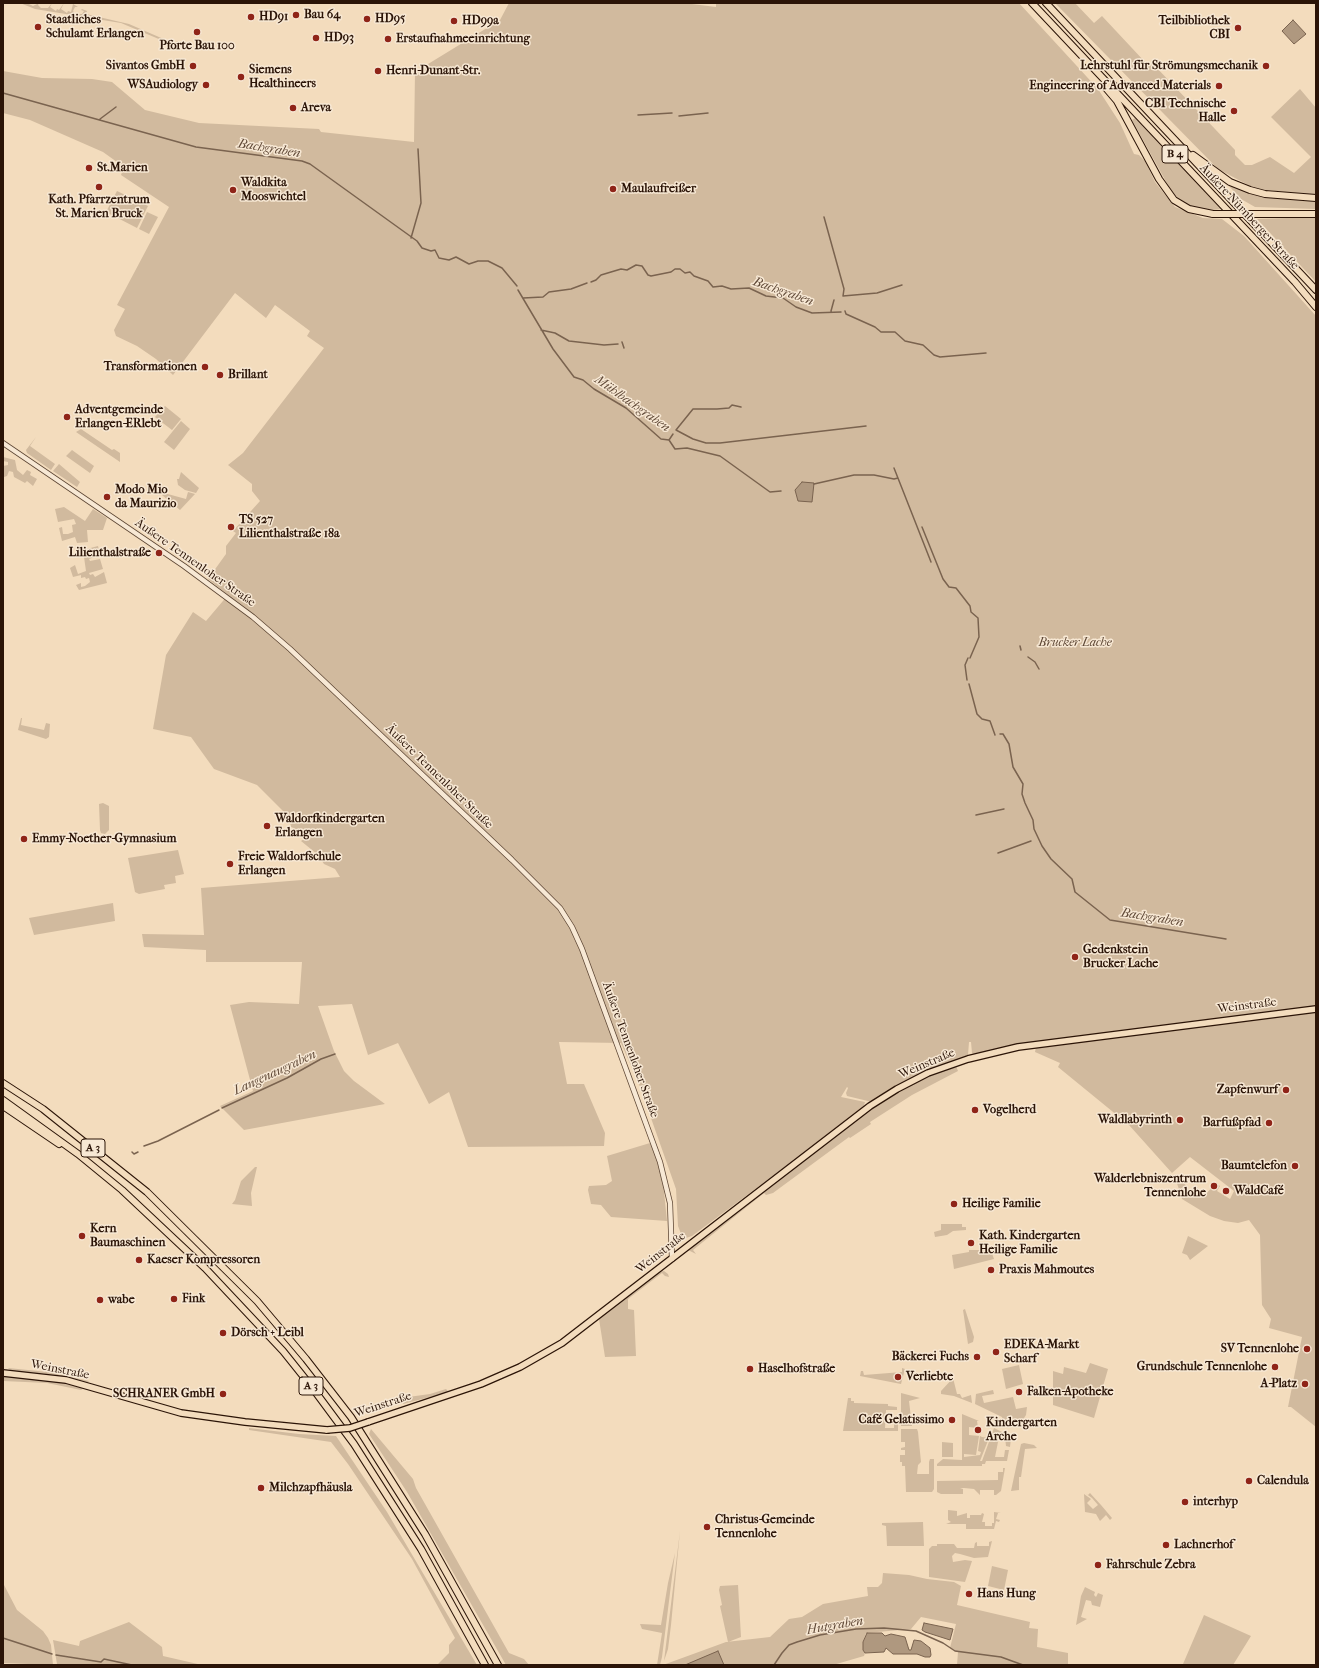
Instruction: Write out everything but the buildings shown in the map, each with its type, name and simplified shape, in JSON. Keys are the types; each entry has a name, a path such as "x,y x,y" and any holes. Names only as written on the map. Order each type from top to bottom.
{"highway":[{"name":"Äußere Nürnberger Straße","path":"1032,3 1316,307"},
{"name":"Äußere Nürnberger Straße","path":"1046,3 1316,290"},
{"path":"1080,56 1117,101 1159,179 1174,200 1189,209 1213,214 1316,214"},
{"path":"1185,150 1230,182 1250,190 1265,194 1316,198"},
{"name":"A 3","path":"3,1083 43,1109 148,1192 262,1307 306,1359 351,1417 425,1534 498,1665"},
{"name":"A 3","path":"3,1100 78,1154 146,1211 205,1268 255,1320 311,1386 354,1444 421,1549 485,1665"},
{"path":"3,1106 51,1139 78,1154"}],"main road":[{"name":"Weinstraße","path":"3,1373 66,1380 181,1413 245,1422 327,1430 350,1428 481,1384 533,1360 562,1342 870,1106 904,1085 946,1066 984,1054 1018,1047 1316,1009"}],"street":[{"name":"Äußere Tennenloher Straße","path":"3,443 184,566 253,617 290,649 537,884 560,908 572,927 582,949 660,1162 670,1203 672,1259"}],"green space":[{"path":"20,3 27,3 33,6 39,3 38,5 41,8 48,8 52,3 50,7 56,11 57,9 59,10 64,3 61,9 67,13 68,11 71,12 73,4 78,7 75,7 73,11 75,14 82,14 84,11 81,10 82,9 87,11 86,14 129,24 175,44 177,41 181,45 180,48 121,23 35,9"},
{"name":"Brucker Lache","path":"509,3 684,3 716,7 716,3 1019,3 1098,89 1120,123 1134,154 1139,155 1145,161 1155,182 1175,207 1203,218 1222,219 1244,236 1316,316 1316,1007 1026,1044 974,1054 972,1053 971,1042 969,1042 968,1055 914,1077 872,1102 847,1096 847,1087 841,1097 865,1102 863,1109 692,1236 683,1239 678,1226 676,1189 639,1084 621,1043 559,1042 567,1084 584,1084 605,1133 604,1146 468,1147 449,1092 429,1104 398,1043 368,1055 352,1004 318,1006 334,1051 344,1071 354,1081 385,1104 244,1130 220,1106 253,1091 230,1005 249,1002 299,1004 302,962 206,962 206,950 144,947 142,934 204,935 201,888 340,877 335,869 324,864 320,858 317,858 317,854 301,841 304,839 294,828 291,827 289,817 257,785 214,769 191,737 153,729 166,655 193,612 206,621 228,595 208,579 226,554 226,546 236,533 233,531 260,501 252,491 252,484 228,465 243,453 324,348 307,336 310,331 275,305 266,318 235,293 173,375 156,359 137,346 116,336 114,330 125,309 117,305 169,207 121,175 124,167 103,152 30,120 3,113 3,71 42,78 92,79 112,82 145,110 199,123 319,129 321,132 414,142 415,72 500,20"},
{"path":"1055,3 1075,3 1094,23 1102,16 1145,62 1155,66 1235,150 1235,155 1245,165 1252,165 1270,157 1294,173 1311,157 1271,117 1300,89 1316,108 1316,195 1265,190 1250,186 1218,169"},
{"path":"1135,118 1221,209 1213,210 1192,207 1176,196 1169,187 1132,120"},
{"path":"1229,186 1316,201 1316,209 1255,207 1241,199"},
{"path":"117,191 148,206 137,228 106,212"},
{"path":"147,212 158,217 149,234 139,229"},
{"path":"1316,217 1316,282 1257,219"},
{"path":"165,406 181,419 172,430 155,417"},
{"path":"181,421 190,429 174,450 164,442"},
{"path":"81,429 112,450 114,449 120,453 120,462 76,432"},
{"path":"36,437 30,446 55,464 51,470 27,453 26,450"},
{"path":"72,450 94,466 90,473 66,456"},
{"path":"3,457 15,460 17,470 23,475 27,470 31,472 30,475 37,479 33,486 27,481 25,483 14,477 13,472 9,471 7,476 4,477 3,466 8,465 8,462 3,461"},
{"path":"59,464 80,482 77,487 53,471"},
{"path":"181,472 199,488 196,493 185,490 178,485 177,479 179,479"},
{"path":"188,492 195,494 180,510 162,495 164,493 186,499"},
{"path":"64,507 85,521 93,509 107,518 103,530 87,530 88,542 77,543 75,537 62,541 59,528 62,527 63,534 68,534 73,532 72,525 76,524 74,519 58,522 55,509"},
{"path":"98,546 100,555 89,559 90,561 100,559 103,569 89,573 90,575 93,574 95,577 104,572 107,583 79,590 76,585 81,583 81,587 85,586 90,582 89,578 81,578 81,575 73,577 70,568 75,565 78,574 86,571 83,550"},
{"path":"21,718 21,725 44,730 46,723 50,724 49,737 46,739 18,730"},
{"path":"103,803 109,806 109,830 105,834 101,833 100,830 99,804"},
{"path":"178,850 184,874 175,876 176,883 164,885 165,889 139,894 135,892 128,858"},
{"path":"113,903 115,921 34,935 29,918"},
{"path":"1316,1011 1316,1427 1291,1407 1288,1407 1302,1337 1269,1328 1271,1319 1262,1305 1260,1235 1249,1220 1238,1223 1224,1221 1210,1216 1182,1199 1176,1180 1179,1177 1191,1192 1197,1187 1204,1196 1216,1183 1220,1186 1217,1191 1230,1199 1234,1191 1190,1157 1172,1173 1129,1125 1058,1067 1060,1063 1035,1052 1036,1047"},
{"path":"956,1066 958,1071 912,1095 870,1122 871,1124 850,1138 849,1137 773,1193 766,1195 764,1193 693,1250 696,1254 688,1250 743,1209 852,1123 882,1102 927,1077"},
{"path":"650,1143 657,1159 663,1182 667,1221 611,1217 601,1205 591,1204 588,1190 589,1186 606,1185 612,1181 607,1156"},
{"path":"255,1167 257,1167 251,1193 252,1206 232,1204 235,1200 241,1181"},
{"path":"941,1224 962,1224 962,1227 966,1227 966,1230 953,1231 947,1235 935,1237 934,1232 941,1230"},
{"path":"1188,1236 1208,1246 1190,1260 1187,1255 1182,1253"},
{"path":"984,1248 990,1248 994,1259 954,1269 952,1255 969,1252 969,1250 982,1250"},
{"path":"664,1271 669,1277 662,1273 628,1299 628,1309 634,1310 636,1356 605,1357 599,1319 659,1272"},
{"path":"965,1309 974,1337 973,1342 968,1344 963,1310"},
{"path":"1090,1363 1108,1369 1094,1418 1053,1405 1053,1371 1063,1374 1064,1367 1086,1373"},
{"path":"1019,1365 1023,1384 1006,1389 1002,1369"},
{"path":"8,1368 48,1372 89,1381 87,1383 47,1374 11,1371"},
{"path":"902,1368 905,1369 901,1384 860,1376 861,1371 863,1371 864,1375 902,1372"},
{"path":"3,1376 49,1380 84,1388 81,1390 47,1383 3,1381"},
{"path":"953,1378 957,1394 960,1394 962,1398 971,1395 972,1403 954,1396 941,1394 941,1391"},
{"path":"446,1389 449,1392 403,1404 401,1398 430,1394"},
{"path":"993,1390 994,1394 982,1396 984,1403 1013,1397 1016,1409 1027,1407 1026,1415 1019,1426 1015,1427 1003,1420 1002,1417 975,1404 976,1394"},
{"path":"901,1393 920,1398 909,1401 912,1426 901,1426"},
{"path":"848,1398 851,1398 851,1401 854,1401 854,1403 888,1404 888,1406 897,1407 897,1410 886,1410 885,1428 894,1428 894,1424 898,1424 898,1431 843,1431"},
{"path":"962,1414 979,1421 977,1421 978,1428 969,1427 969,1435 979,1436 976,1455 964,1454 964,1457 980,1455 981,1452 978,1451 980,1436 989,1438 980,1461 982,1461 994,1428 1010,1436 1011,1438 1010,1447 1006,1446 1005,1437 999,1437 995,1457 1004,1457 1005,1450 1009,1450 1007,1461 986,1461 985,1464 982,1464 982,1466 937,1466 937,1464 943,1459 962,1460"},
{"path":"249,1428 299,1434 336,1436 387,1512 477,1665 437,1665 449,1653 449,1645 455,1638 412,1559 348,1464 331,1442 249,1430"},
{"path":"371,1429 413,1479 416,1488 509,1653 524,1659 529,1665 506,1665 407,1492 369,1434"},
{"path":"901,1429 917,1429 921,1462 918,1465 917,1474 929,1474 930,1459 934,1459 934,1489 932,1492 906,1492 905,1466 902,1466 902,1462 900,1462 900,1455 905,1455 905,1450 901,1450 901,1448 905,1447 905,1442 901,1442"},
{"path":"942,1442 953,1443 953,1457 942,1457"},
{"path":"1024,1443 1034,1445 1037,1448 1025,1449 1021,1477 1019,1477 1019,1490 1011,1491 1021,1444"},
{"path":"1003,1468 1005,1468 1001,1491 996,1495 994,1495 994,1490 980,1490 980,1495 974,1489 964,1488 960,1488 963,1489 963,1494 941,1494 937,1492 937,1481 998,1480 998,1472 1003,1472"},
{"path":"1085,1493 1088,1495 1090,1493 1112,1518 1110,1520 1106,1515 1100,1521 1096,1514 1085,1512 1084,1494 1091,1499 1087,1503 1093,1509 1098,1505"},
{"path":"948,1510 957,1511 957,1516 967,1513 967,1518 970,1518 970,1515 981,1515 982,1513 984,1514 982,1522 985,1522 985,1526 992,1526 992,1523 994,1523 994,1512 1001,1513 998,1513 996,1519 1000,1520 999,1522 996,1521 994,1529 966,1529 966,1524 946,1524 951,1522 948,1520"},
{"path":"923,1522 924,1546 887,1546 886,1526 882,1525 882,1523"},
{"path":"680,1531 671,1625 668,1649 664,1661"},
{"path":"992,1541 988,1557 974,1558 955,1553 952,1556 953,1562 965,1560 972,1561 965,1582 929,1577 929,1549 932,1546 937,1546 937,1544 954,1544 957,1548 974,1548 975,1543 977,1542 977,1546 989,1546 989,1542"},
{"path":"675,1553 662,1657 660,1665 657,1665 662,1633 642,1629 640,1624 661,1625"},
{"path":"992,1566 1008,1570 1004,1590 988,1586"},
{"path":"883,1573 909,1575 954,1582 961,1586 957,1605 1030,1622 1029,1628 1038,1629 1037,1647 1068,1653 1068,1665 957,1665 958,1652 950,1648 956,1624 921,1617 911,1629 866,1633 863,1642 863,1650 865,1653 864,1656 833,1665 663,1665 726,1642 770,1637 789,1619 802,1617 823,1604 868,1596 867,1587 878,1587 882,1583"},
{"path":"3,1583 17,1610 43,1631 48,1638 51,1645 53,1665 3,1663"},
{"path":"738,1585 741,1637 728,1642 720,1606 722,1605 719,1590 720,1586"},
{"path":"1085,1587 1095,1592 1094,1595 1096,1597 1098,1593 1103,1595 1100,1607 1092,1605 1091,1601 1086,1600 1081,1617 1087,1619 1076,1625 1081,1596"},
{"path":"1204,1615 1251,1636 1233,1665 1183,1664"},
{"path":"129,1622 162,1647 163,1656 202,1665 57,1664 53,1640 79,1646 80,1641"}],"shaded area":[{"path":"1293,20 1306,34 1294,44 1282,31"},
{"path":"802,482 814,483 812,502 798,501 795,490"},
{"path":"924,1623 953,1629 950,1640 925,1632 922,1630"},
{"path":"867,1633 882,1633 885,1636 891,1634 905,1637 909,1650 911,1650 914,1640 921,1641 930,1648 931,1655 930,1657 925,1657 917,1654 893,1654 886,1648 884,1652 865,1653 863,1650 863,1642"},
{"path":"718,1651 724,1665 685,1665"}],"waterway":[{"name":"Bachgraben","path":"3,93 196,147 302,161 310,164 417,241 422,248 431,251 435,250 439,258 449,260 456,257 469,264 478,261 488,261 502,268 517,286"},
{"path":"100,119 116,107"},
{"path":"638,115 672,113"},
{"path":"679,116 708,113"},
{"path":"411,238 421,203 418,149"},
{"path":"824,217 844,289 843,296 877,293 902,285"},
{"name":"Bachgraben","path":"591,282 596,280 601,275 621,269 627,270 636,265 642,266 648,275 651,276 680,269 685,273 690,272 694,276 708,281 713,287 722,286 731,289 749,288 766,296 783,298 796,307 812,313 841,312"},
{"name":"Bachgraben","path":"523,298 543,297 549,292 571,289 587,283"},
{"name":"Mühlbachgraben","path":"518,290 553,349 574,377 583,380 594,389 626,408 661,439 669,440 675,449 687,448 720,456 770,492 781,491"},
{"path":"831,311 834,300"},
{"name":"Bachgraben","path":"845,311 846,314 875,327 881,332 895,332 905,341 923,345 934,355 940,357 986,353"},
{"path":"541,330 555,333 569,341 604,345 618,344"},
{"path":"622,342 624,348"},
{"path":"741,407 732,405 729,408 693,409 676,430 693,439 706,443 720,443 866,426"},
{"name":"Mühlbachgraben","path":"669,440 673,434"},
{"name":"Bachgraben","path":"894,468 931,562"},
{"path":"814,484 854,475 874,475 894,479 898,478"},
{"name":"Bachgraben","path":"922,527 943,579 949,587 956,588 970,606 971,612 978,618 979,637 970,658"},
{"path":"1020,646 1021,650"},
{"path":"1028,657 1035,662 1039,669"},
{"name":"Bachgraben","path":"967,680 965,665 968,658"},
{"name":"Bachgraben","path":"969,684 977,714 982,719 990,721 995,735"},
{"name":"Bachgraben","path":"1000,734 1003,734 1009,744 1013,767 1023,784 1022,794 1033,820 1034,829 1042,846 1051,859 1072,879 1075,892 1110,920 1226,939"},
{"path":"976,815 1004,809"},
{"path":"998,853 1031,841"},
{"name":"Langenaugraben","path":"222,1108 287,1078 321,1059 335,1054"},
{"name":"Langenaugraben","path":"144,1146 158,1141 219,1110"},
{"name":"Langenaugraben","path":"132,1152 134,1154 138,1152"},
{"name":"Hutgraben","path":"774,1665 789,1645 797,1642 820,1635 856,1629 884,1628 916,1631 943,1643 955,1651 1001,1657 1023,1665"},
{"name":"Hutgraben","path":"3,1638 52,1654"},
{"name":"Hutgraben","path":"56,1655 101,1662 104,1659 132,1665"}],"place":[{"name":"Bau 64","path":"296,15"},
{"name":"HD91","path":"251,17"},
{"name":"HD95","path":"367,19"},
{"name":"HD99a","path":"454,21"},
{"name":"Staatliches Schulamt Erlangen","path":"38,27"},
{"name":"Teilbibliothek CBI","path":"1238,28"},
{"name":"Pforte Bau 100","path":"197,32"},
{"name":"HD93","path":"316,38"},
{"name":"Erstaufnahmeeinrichtung","path":"388,39"},
{"name":"Sivantos GmbH","path":"193,66"},
{"name":"Lehrstuhl für Strömungsmechanik","path":"1266,66"},
{"name":"Henri-Dunant-Str.","path":"378,71"},
{"name":"Siemens Healthineers","path":"241,77"},
{"name":"WSAudiology","path":"206,85"},
{"name":"Engineering of Advanced Materials","path":"1219,86"},
{"name":"Areva","path":"293,108"},
{"name":"CBI Technische Halle","path":"1234,111"},
{"name":"St.Marien","path":"89,168"},
{"name":"Kath. Pfarrzentrum St. Marien Bruck","path":"99,187"},
{"name":"Maulaufreißer","path":"613,189"},
{"name":"Waldkita Mooswichtel","path":"233,190"},
{"name":"Transformationen","path":"205,367"},
{"name":"Brillant","path":"220,375"},
{"name":"Adventgemeinde Erlangen-ERlebt","path":"67,417"},
{"name":"Modo Mio da Maurizio","path":"107,497"},
{"name":"TS 527 Lilienthalstraße 18a","path":"231,527"},
{"name":"Lilienthalstraße","path":"159,553"},
{"name":"Waldorfkindergarten Erlangen","path":"267,826"},
{"name":"Emmy-Noether-Gymnasium","path":"24,839"},
{"name":"Freie Waldorfschule Erlangen","path":"230,864"},
{"name":"Gedenkstein Brucker Lache","path":"1075,957"},
{"name":"Zapfenwurf","path":"1286,1090"},
{"name":"Vogelherd","path":"975,1110"},
{"name":"Waldlabyrinth","path":"1180,1120"},
{"name":"Barfußpfad","path":"1269,1123"},
{"name":"Baumtelefon","path":"1295,1166"},
{"name":"Walderlebniszentrum Tennenlohe","path":"1214,1186"},
{"name":"WaldCafé","path":"1226,1191"},
{"name":"Heilige Familie","path":"954,1204"},
{"name":"Kern Baumaschinen","path":"82,1236"},
{"name":"Kath. Kindergarten Heilige Familie","path":"971,1243"},
{"name":"Kaeser Kompressoren","path":"139,1260"},
{"name":"Praxis Mahmoutes","path":"991,1270"},
{"name":"Fink","path":"174,1299"},
{"name":"wabe","path":"100,1300"},
{"name":"Dörsch + Leibl","path":"223,1333"},
{"name":"SV Tennenlohe","path":"1307,1349"},
{"name":"EDEKA-Markt Scharf","path":"996,1352"},
{"name":"Bäckerei Fuchs","path":"977,1357"},
{"name":"Grundschule Tennenlohe","path":"1275,1367"},
{"name":"Haselhofstraße","path":"750,1369"},
{"name":"Verliebte","path":"898,1377"},
{"name":"A-Platz","path":"1305,1384"},
{"name":"Falken-Apotheke","path":"1019,1392"},
{"name":"SCHRANER GmbH","path":"223,1394"},
{"name":"Café Gelatissimo","path":"952,1420"},
{"name":"Kindergarten Arche","path":"978,1430"},
{"name":"Calendula","path":"1249,1481"},
{"name":"Milchzapfhäusla","path":"261,1488"},
{"name":"interhyp","path":"1185,1502"},
{"name":"Christus-Gemeinde Tennenlohe","path":"707,1527"},
{"name":"Lachnerhof","path":"1166,1545"},
{"name":"Fahrschule Zebra","path":"1098,1565"},
{"name":"Hans Hung","path":"969,1594"}]}
